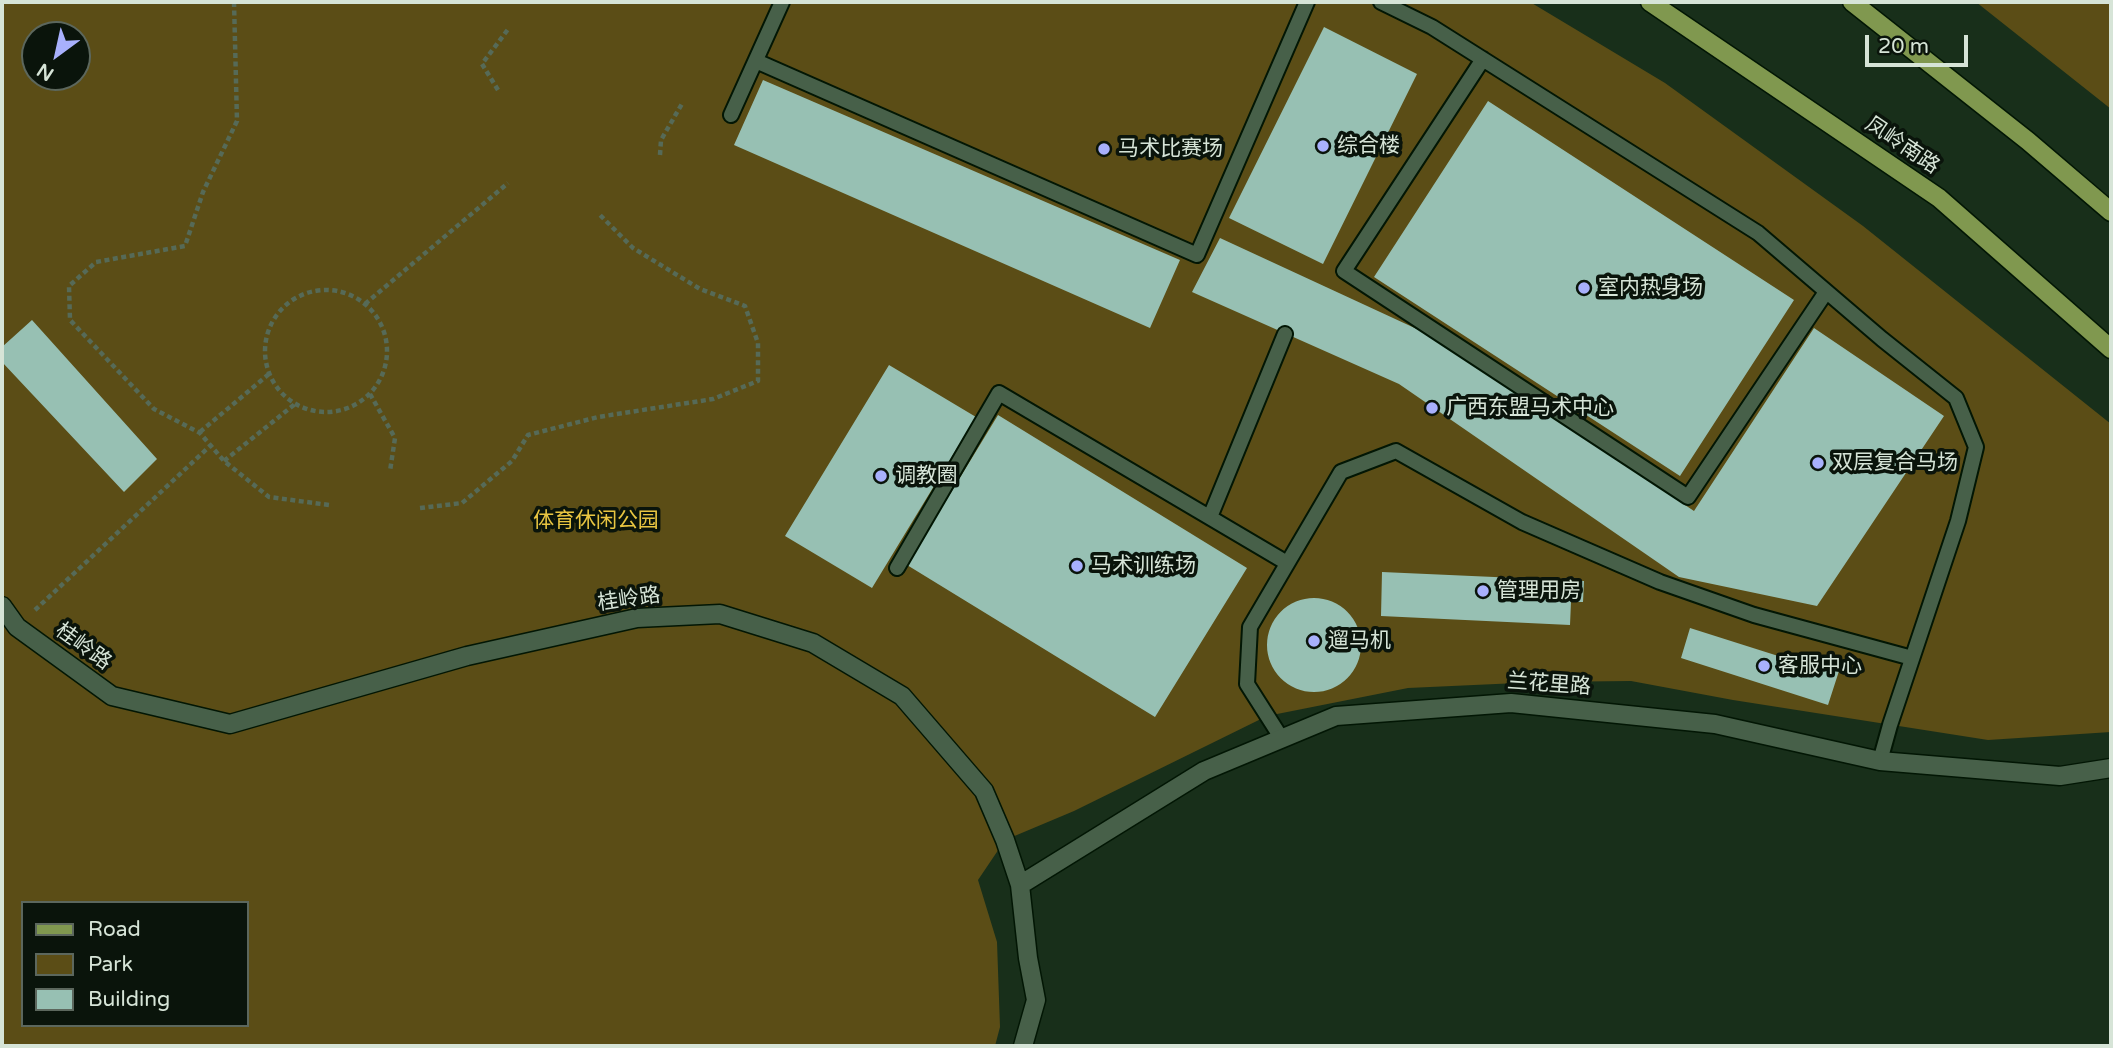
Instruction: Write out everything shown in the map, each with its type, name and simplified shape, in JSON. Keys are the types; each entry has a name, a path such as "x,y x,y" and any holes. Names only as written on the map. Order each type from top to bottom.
{"main road":[{"name":"凤岭南路","path":"1650,2 1939,198 2111,349"},
{"path":"1852,2 2028,141 2111,212"}],"street":[{"name":"桂岭路","path":"2,606 17,627 112,696 230,724 467,656 637,618 720,614 813,643 902,696 984,791 1020,885 1028,958 1036,1000 1023,1046"},
{"name":"兰花里路","path":"1020,885 1204,771 1336,716 1511,703 1715,724 1880,761 2060,776 2111,768"}],"lane":[{"path":"731,115 782,2"},
{"path":"756,61 1197,256 1307,2"},
{"path":"1381,2 1432,27 1758,233 1956,398 1976,447 1958,521 1880,761"},
{"path":"1483,59 1345,271 1688,497 1826,292"},
{"path":"1210,517 1285,334"},
{"path":"897,568 999,393 1287,563"},
{"path":"1282,739 1247,684 1250,627 1341,472 1396,451 1522,522 1660,582 1754,615 1912,657"}],"path":[{"path":"234,2 237,121 203,192 185,246 96,262 69,286 70,320 154,410 200,432 224,461 269,497 329,505"},
{"path":"498,90 482,64 509,28"},
{"path":"660,155 661,140 683,102"},
{"path":"365,304 508,183"},
{"path":"420,508 462,503 512,461 528,435 598,417 713,399 758,381 758,343 746,306 699,289 633,248 599,214"},
{"path":"327,290 347,294 365,304 378,319 386,338 387,358 381,377 370,394 353,406 334,411 314,411 295,404 279,392 269,374 264,354 266,334 275,316 289,301 307,292 327,290"},
{"path":"200,432 269,374"},
{"path":"370,394 395,438 390,471"},
{"path":"224,461 295,404"},
{"path":"17,627 211,445"}],"green space":[{"name":"体育休闲公园","path":"2,2 1530,2 1665,83 1863,226 2111,424 2111,732 1988,740 1733,700 1631,681 1408,688 1267,716 1074,811 1005,840 978,880 997,942 1000,1027 995,1046 2,1046"},
{"path":"1976,2 2111,2 2111,109"}],"building":[{"name":"综合楼","path":"1324,27 1417,74 1323,264 1229,218"},
{"path":"763,80 1180,260 1150,328 734,145"},
{"name":"室内热身场","path":"1488,101 1794,300 1680,476 1374,277"},
{"name":"双层复合马场","path":"1220,238 1432,336 1694,511 1814,328 1944,416 1817,606 1679,577 1399,384 1192,292"},
{"path":"32,320 157,459 124,492 2,362 2,347"},
{"name":"调教圈","path":"889,365 976,417 872,588 785,536"},
{"name":"马术训练场","path":"998,415 1247,568 1155,717 907,565"},
{"name":"管理用房","path":"1382,572 1584,581 1583,602 1571,602 1570,625 1381,616"},
{"name":"遛马机","path":"1314,598 1332,602 1347,612 1357,627 1361,645 1357,663 1347,678 1332,688 1314,692 1296,688 1281,678 1271,663 1267,645 1271,627 1281,612 1296,602"},
{"name":"客服中心","path":"1690,628 1794,661 1800,658 1839,671 1828,705 1681,658"}],"place":[{"name":"综合楼","path":"1323,146"},
{"name":"马术比赛场","path":"1104,149"},
{"name":"室内热身场","path":"1584,288"},
{"name":"广西东盟马术中心","path":"1432,408"},
{"name":"双层复合马场","path":"1818,463"},
{"name":"调教圈","path":"881,476"},
{"name":"马术训练场","path":"1077,566"},
{"name":"管理用房","path":"1483,591"},
{"name":"遛马机","path":"1314,641"},
{"name":"客服中心","path":"1764,666"}]}
